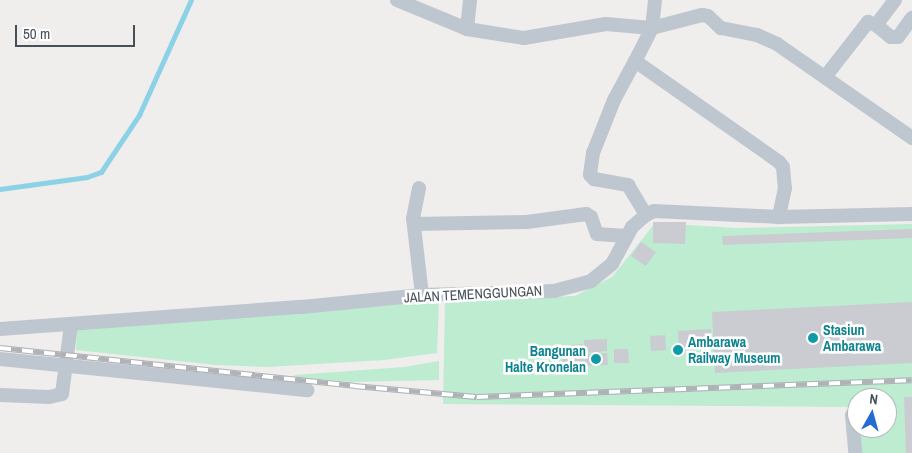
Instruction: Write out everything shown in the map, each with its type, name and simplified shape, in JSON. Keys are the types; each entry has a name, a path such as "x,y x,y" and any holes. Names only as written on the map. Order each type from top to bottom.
{"street":[{"path":"397,0 467,29 524,38 606,24 652,28 702,15 708,16 721,28 757,35 778,44 912,138"},
{"path":"467,29 470,0"},
{"path":"655,0 652,28 614,100 593,153 590,175 594,179 628,185 646,215 662,211 779,217 912,214"},
{"path":"876,26 895,0"},
{"path":"826,77 868,22 891,37 898,37 912,18"},
{"path":"635,61 779,162 783,168 785,188 779,217"},
{"path":"419,188 414,209 414,224 422,295"},
{"path":"414,224 527,222 586,214 591,217 597,234 627,236"},
{"name":"JALAN TEMENGGUNGAN","path":"0,329 302,307 422,295 554,291 591,281 612,264 632,227 646,215"},
{"path":"0,395 49,397 62,394 70,325"},
{"path":"0,359 65,364 308,390"},
{"path":"854,438 855,453"}],"green space":[{"name":"Ambarawa Railway Museum","path":"655,223 737,228 912,224 912,453 862,453 860,438 897,438 897,388 847,388 847,407 443,404 445,301 575,296 612,277"},
{"path":"439,300 437,353 384,360 267,367 216,365 76,350 77,329"},
{"path":"439,361 439,380 352,382 294,377 294,375 404,367"}],"building":[{"path":"653,222 686,222 685,244 653,243"},
{"path":"912,229 912,238 723,245 722,236"},
{"path":"641,242 656,252 646,266 631,256"},
{"name":"Stasiun Ambarawa","path":"912,302 912,363 715,373 712,312"},
{"path":"711,329 712,349 679,351 678,331"},
{"path":"665,335 666,350 651,351 650,336"},
{"path":"607,339 607,351 584,353 584,340"},
{"path":"583,344 583,353 562,354 562,346"},
{"path":"614,349 628,349 629,363 614,363"},
{"name":"Bangunan Halte Kronelan","path":"607,353 608,365 585,366 584,354"},
{"path":"584,354 584,362 563,364 562,355"},
{"path":"904,397 912,397 912,453 906,453"}],"waterway":[{"path":"0,189 87,177 101,172 139,115 191,0"}],"railway":[{"path":"0,348 354,386 477,397 912,380"}],"place":[{"name":"Stasiun Ambarawa","path":"813,338"},
{"name":"Ambarawa Railway Museum","path":"678,350"},
{"name":"Bangunan Halte Kronelan","path":"596,359"}]}
